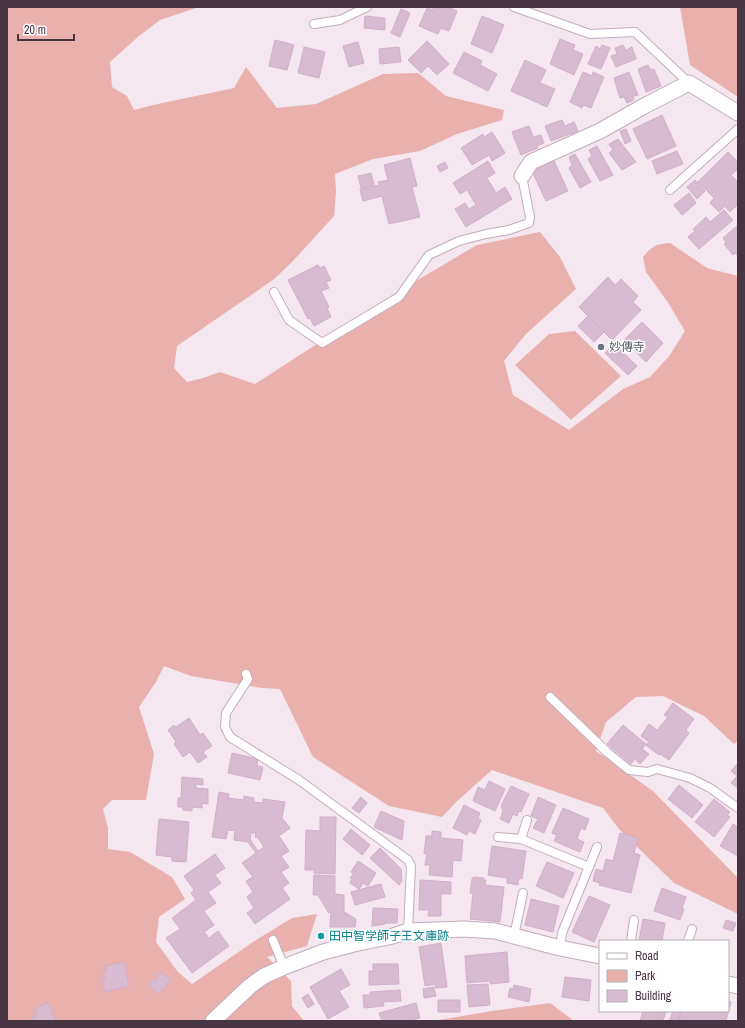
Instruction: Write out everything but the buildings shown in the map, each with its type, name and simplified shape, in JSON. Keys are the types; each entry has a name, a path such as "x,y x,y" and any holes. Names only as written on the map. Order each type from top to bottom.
{"street":[{"path":"522,176 531,162 600,132 646,105 689,83 738,113"},
{"path":"213,1021 250,986 264,976 323,952 393,936 408,931 464,928 495,931 560,948 599,956"}],"lane":[{"path":"314,24 340,20 367,7"},
{"path":"514,7 590,34 635,32 689,83"},
{"path":"670,190 738,129"},
{"path":"274,292 289,320 322,342 399,297 429,255 459,241 509,230 529,223 530,216 522,176"},
{"path":"246,674 248,679 226,714 225,727 230,737 299,780 408,860 411,866 408,931"},
{"path":"550,697 608,753 629,770 648,772 657,770 690,778 710,788 738,808"},
{"path":"521,839 527,820"},
{"path":"498,837 521,839 589,867"},
{"path":"560,948 562,933 597,847"},
{"path":"514,936 523,893"},
{"path":"631,940 634,920"},
{"path":"688,940 692,929"},
{"path":"273,940 284,967"}],"green space":[{"path":"7,7 199,7 160,20 139,36 110,62 112,87 127,96 134,110 234,88 246,67 277,108 316,104 383,74 418,73 446,96 504,110 502,120 457,134 420,151 373,159 335,174 336,191 334,216 292,262 273,280 177,346 174,368 187,382 220,372 255,384 394,294 477,245 540,232 560,257 576,289 526,334 504,361 513,395 569,430 623,389 650,377 670,355 685,331 667,301 646,272 643,257 649,250 661,244 670,243 707,268 738,276 738,741 734,744 704,716 663,696 636,697 606,722 596,751 653,791 738,878 738,914 674,883 619,829 603,808 492,770 456,802 442,817 389,806 313,757 280,689 262,688 191,676 164,666 156,682 139,707 154,754 146,800 112,800 103,809 108,828 108,849 130,852 172,877 185,899 159,917 156,942 178,972 192,984 256,940 292,918 317,914 307,946 267,957 291,981 292,1006 304,1021 7,1021"},
{"path":"680,7 738,7 738,97 690,65"},
{"path":"575,331 621,376 571,420 515,365 549,334"},
{"path":"550,1003 574,1021 433,1021 492,1011"}],"place":[{"name":"妙傳寺","path":"601,347"},
{"name":"田中智学師子王文庫跡","path":"321,936"}]}
